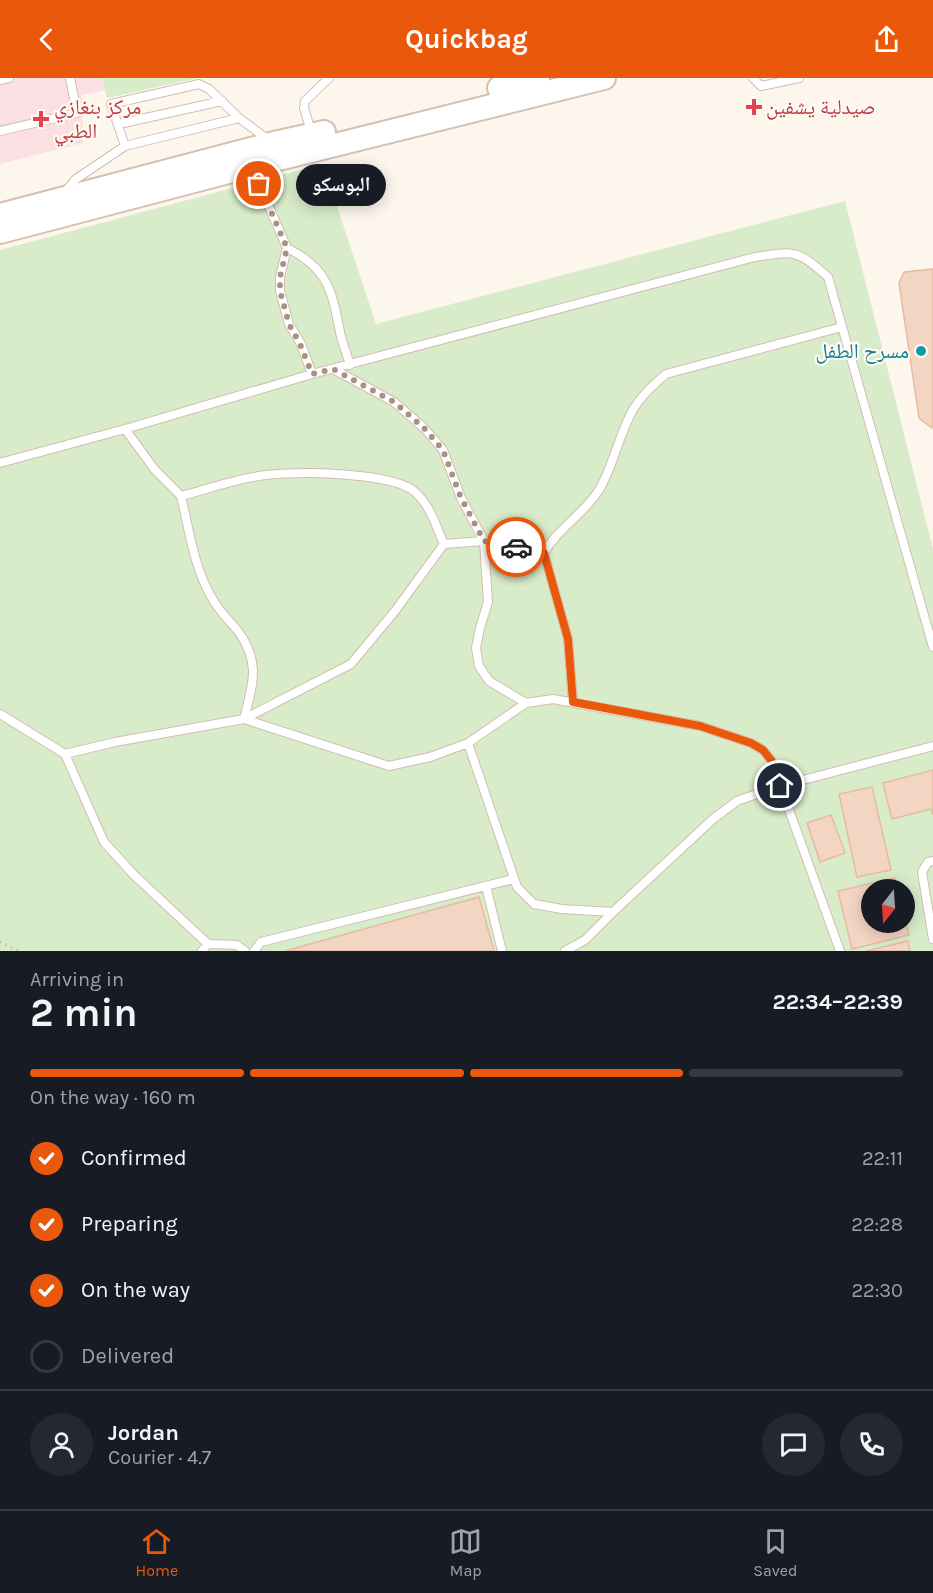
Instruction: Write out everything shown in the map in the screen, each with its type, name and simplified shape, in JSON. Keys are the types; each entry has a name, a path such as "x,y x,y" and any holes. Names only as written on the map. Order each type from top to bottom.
{"main road":[{"path":"0,215 274,143 538,78"},
{"path":"0,232 251,166 604,78"}],"lane":[{"path":"0,80 9,78"},
{"path":"0,131 77,113 70,78"},
{"path":"312,135 304,108 305,101 329,78"},
{"path":"753,78 761,86 799,78"},
{"path":"125,146 111,104 199,84 205,86 239,118 274,143"},
{"path":"119,124 222,101"},
{"path":"58,200 76,179 125,146 239,118"},
{"path":"251,166 287,248 280,277 280,291 289,324 312,374"},
{"path":"287,248 304,256 318,269 332,294 350,364"},
{"path":"0,463 312,374 755,257 790,251 808,260 828,277 933,647"},
{"path":"573,702 568,639 544,553 550,542 590,503 600,488 634,408 666,374 842,327"},
{"path":"333,369 394,402 424,428 443,450 461,498 484,541 488,602 476,648 479,666 489,681 526,703"},
{"path":"125,429 155,470 181,496 203,580 212,599 239,632 252,655 254,680 244,719"},
{"path":"181,496 265,475 325,474 374,477 413,489 425,502 444,544"},
{"path":"64,754 115,742 244,719 351,664 395,611 444,544 484,541 544,553"},
{"path":"244,719 389,766 430,757 468,743 526,703 554,699 700,726 751,743 763,750 771,760 840,951"},
{"path":"0,714 64,754 104,842 134,875 208,944 237,945 245,951"},
{"path":"468,743 517,887 534,904 562,909 613,912"},
{"path":"565,951 585,940 713,819 738,801 780,786 933,746"},
{"path":"933,861 928,862 922,873 933,939"},
{"path":"254,951 261,942 514,879"},
{"path":"486,886 502,951"},
{"path":"202,951 208,944"}],"path":[{"path":"1,943 3,951"},
{"path":"1,943 19,951"}],"shaded area":[{"name":"مركز بنغازي الطبي","path":"0,78 165,78 82,95 83,143 0,164"}],"green space":[{"path":"102,78 199,78 107,98"},
{"path":"323,164 376,324 845,201 933,549 933,951 0,951 0,250"}],"building":[{"name":"مسرح الطفل","path":"933,269 932,428 919,418 899,283 904,272"},
{"path":"933,770 933,815 931,809 892,819 883,783"},
{"path":"872,787 891,870 857,877 839,794"},
{"path":"831,815 845,853 820,862 807,823"},
{"path":"861,886 861,933 908,933 909,935 852,949 838,891"},
{"path":"479,897 494,951 285,951"},
{"path":"908,941 910,951 866,951"}],"way so far":[{"path":"259,184 287,248 280,277 280,291 289,324 312,374 333,369 394,402 424,428 443,450 461,498 484,541 516,547"}],"place":[{"name":"صيدلية يشفين","path":"754,107"},
{"name":"مركز بنغازي الطبي","path":"41,119"},
{"name":"البوسكو","path":"259,184"},
{"name":"مسرح الطفل","path":"921,351"}],"route":[{"path":"516,547 544,553 568,639 573,702 700,726 751,743 763,750 771,760 780,786"}]}
